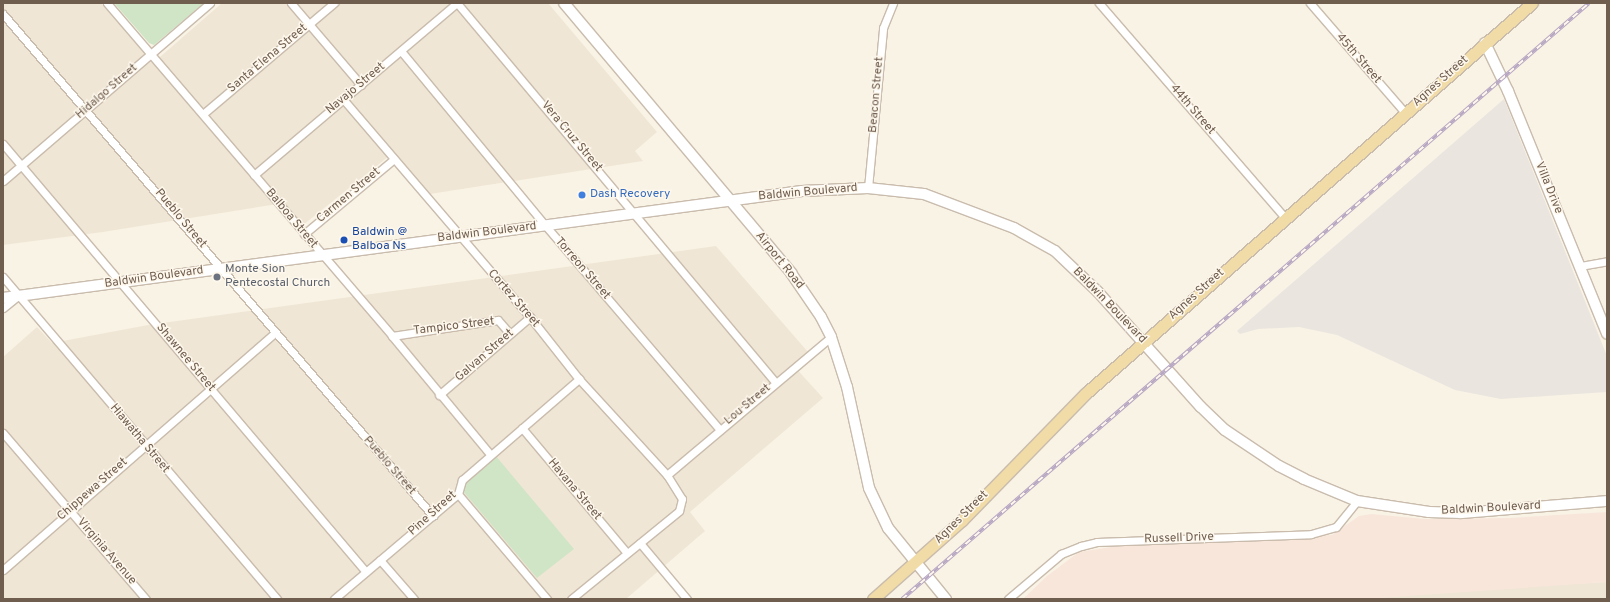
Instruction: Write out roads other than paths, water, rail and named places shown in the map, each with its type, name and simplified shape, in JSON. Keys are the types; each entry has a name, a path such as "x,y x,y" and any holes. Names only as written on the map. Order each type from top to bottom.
{"main road":[{"name":"Airport Road","path":"564,3 790,273 821,317 831,337 847,387 869,488 888,528 914,563 946,599"},
{"name":"Agnes Street","path":"873,599 962,520 1086,393 1532,3"},
{"name":"Villa Drive","path":"1485,43 1508,91 1607,334"},
{"name":"Baldwin Boulevard","path":"3,298 122,283 321,254 802,191 868,188 924,194 1014,228 1055,251 1098,292 1201,407 1225,430 1279,466 1357,501 1429,512 1460,513 1607,501"}],"street":[{"name":"Balboa Street","path":"107,3 392,336 439,395 490,454"},
{"name":"Hidalgo Street","path":"3,181 210,3"},
{"path":"291,3 361,85"},
{"name":"Santa Elena Street","path":"202,114 334,3"},
{"name":"Navajo Street","path":"254,175 457,3"},
{"name":"Vera Cruz Street","path":"457,3 636,213 775,382"},
{"name":"Beacon Street","path":"868,188 883,28 893,3"},
{"name":"44th Street","path":"1099,3 1285,218"},
{"name":"45th Street","path":"1310,3 1406,114"},
{"name":"Pueblo Street","path":"3,14 87,110 275,333 433,516"},
{"name":"Torreon Street","path":"401,51 545,225 719,429"},
{"name":"Cortez Street","path":"343,99 530,317 579,379 667,476 682,499 679,511 640,543"},
{"name":"Shawnee Street","path":"3,144 366,572"},
{"name":"Carmen Street","path":"304,234 394,159"},
{"path":"1580,266 1607,261"},
{"name":"Hiawatha Street","path":"3,277 144,446 275,598"},
{"path":"3,308 18,296"},
{"name":"Galvan Street","path":"439,395 530,317"},
{"name":"Tampico Street","path":"392,336 498,320 510,334"},
{"name":"Chippewa Street","path":"3,570 69,510 212,390 275,333"},
{"name":"Lou Street","path":"667,476 719,429 831,337"},
{"name":"Pine Street","path":"334,599 458,494 462,480 490,454 579,379"},
{"name":"Havana Street","path":"522,428 626,552"},
{"name":"Virginia Avenue","path":"3,434 146,599"},
{"path":"458,494 548,599"},
{"name":"Russell Drive","path":"1008,599 1061,554 1081,546 1097,542 1311,534 1336,527 1357,501"},
{"path":"571,599 626,552 640,543 687,599"},
{"path":"380,560 414,599"}],"railway":[{"path":"902,599 1589,3"}],"place":[{"name":"Dash Recovery","path":"582,195"},
{"name":"Baldwin @ Balboa Ns","path":"344,240"},
{"name":"Monte Sion Pentecostal Church","path":"217,277"}]}
